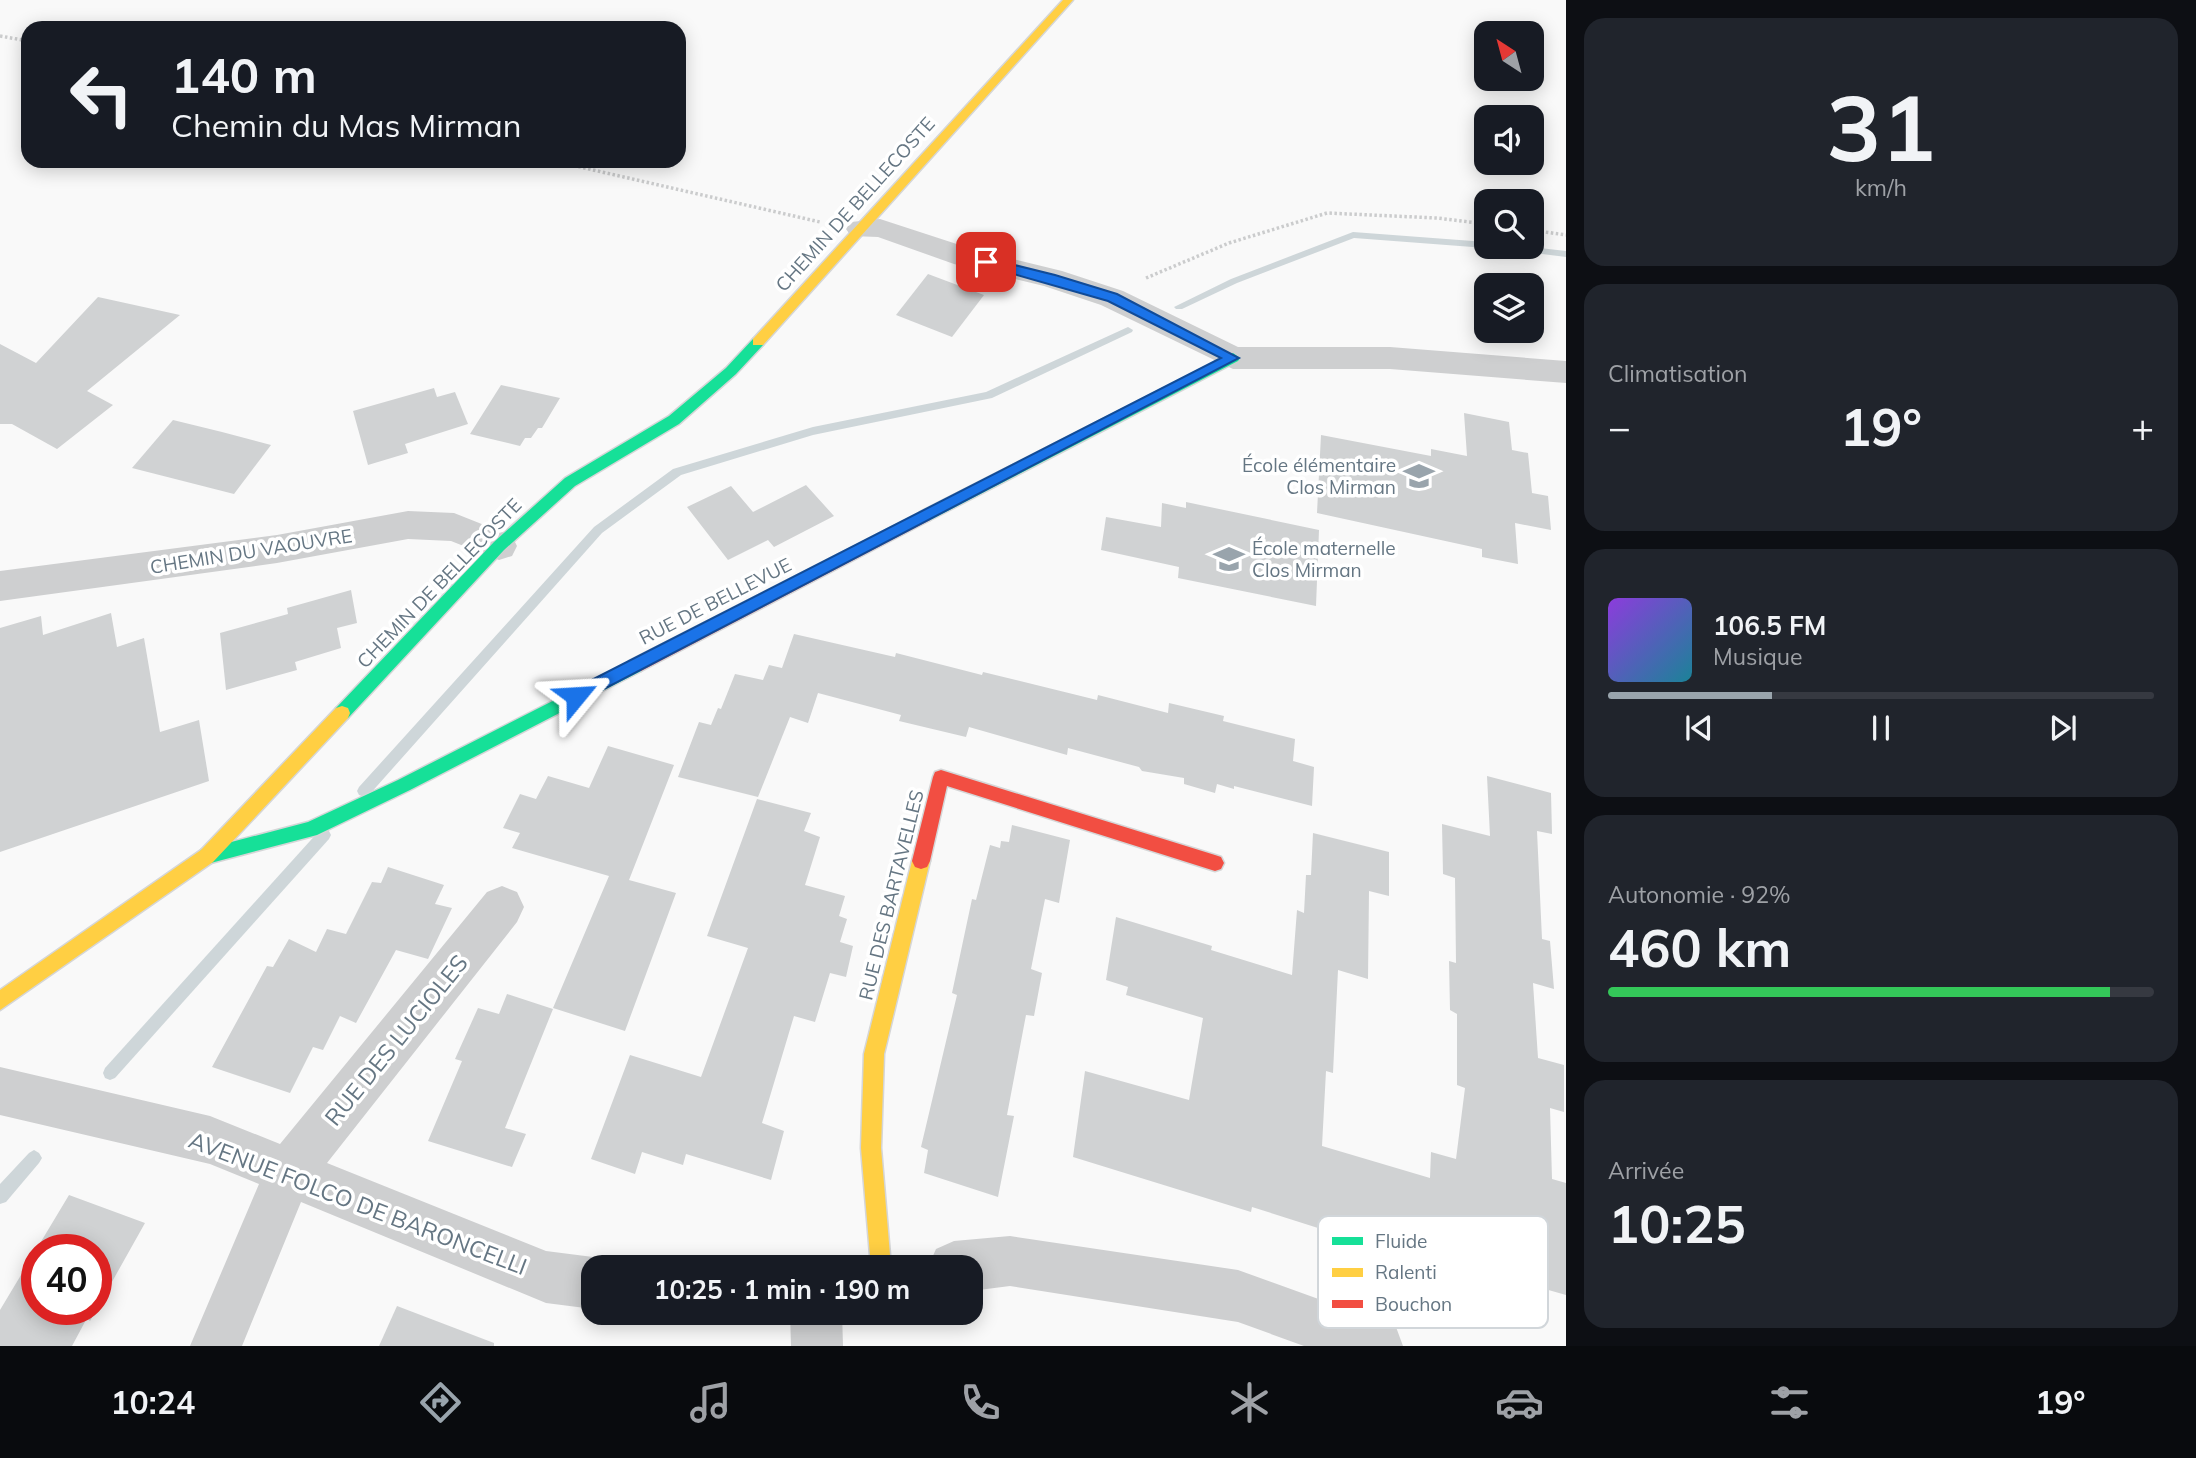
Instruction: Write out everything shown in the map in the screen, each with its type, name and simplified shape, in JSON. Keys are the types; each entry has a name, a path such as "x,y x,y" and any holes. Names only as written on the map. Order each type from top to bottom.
{"street":[{"name":"CHEMIN DE BELLECOSTE","path":"0,1001 207,856 499,546 570,482 674,420 731,371 1068,0"},
{"path":"861,229 880,228 965,257 1051,278 1112,298 1233,358 1390,358 1566,372"},
{"name":"RUE DE BELLEVUE","path":"207,856 311,830 404,785 1233,358"},
{"name":"CHEMIN DU VAOUVRE","path":"0,586 277,550 408,525 454,527 499,546"},
{"name":"RUE DES BARTAVELLES","path":"880,1255 871,1148 874,1054 941,777 1215,863"},
{"name":"RUE DES LUCIOLES","path":"216,1346 289,1172 502,907"},
{"name":"AVENUE FOLCO DE BARONCELLI","path":"0,1091 210,1140 547,1277 581,1281"},
{"path":"983,1264 1010,1261 1238,1296 1318,1325"},
{"path":"816,1325 817,1346"},
{"path":"1325,1328 1371,1345"}],"path":[{"path":"0,36 21,40"},
{"path":"584,168 845,228 861,229"},
{"path":"1112,298 1160,270 1194,256 1327,213 1437,218 1474,223"},
{"path":"1544,231 1566,234"}],"building":[{"path":"928,274 984,295 952,337 896,315"},
{"path":"98,297 180,315 87,391 113,405 57,449 12,424 0,424 0,344 36,363"},
{"path":"501,385 560,398 542,428 538,428 531,438 525,438 520,446 470,434"},
{"path":"434,388 437,397 455,392 468,424 405,444 408,453 368,465 353,411"},
{"name":"École élémentaire Clos Mirman","path":"1464,413 1509,422 1512,450 1528,453 1532,493 1548,496 1551,530 1515,523 1518,564 1482,557 1482,549 1317,513 1321,435 1431,456 1431,449 1467,456"},
{"path":"173,420 271,445 234,494 132,468"},
{"path":"806,485 834,516 774,547 768,540 728,560 687,507 731,486 753,512"},
{"name":"École maternelle Clos Mirman","path":"1186,502 1319,530 1316,606 1178,578 1179,567 1101,550 1106,517 1161,527 1162,503 1186,508"},
{"path":"351,590 357,623 337,628 341,648 295,662 297,670 226,690 220,633 288,614 287,608"},
{"path":"111,613 117,647 144,638 160,732 199,720 209,781 0,852 0,628 41,616 43,635"},
{"path":"794,634 895,657 896,653 1097,700 1098,695 1168,713 1169,703 1224,716 1223,721 1295,739 1293,761 1314,767 1312,806 1234,786 1234,789 1217,784 1215,793 1184,784 1184,778 1142,771 1139,767 1068,748 1067,755 969,727 966,737 899,721 901,715 818,693 808,723 790,717 758,797 678,777 699,722 711,725 718,708 721,709 735,674 763,680 769,665 782,668"},
{"path":"608,746 674,765 629,880 676,893 625,1031 553,1008 609,876 512,848 520,833 503,828 520,794 536,799 548,776 589,788"},
{"path":"1487,776 1551,793 1552,834 1537,831 1542,939 1550,941 1554,989 1533,983 1538,1058 1564,1065 1564,1112 1550,1108 1552,1179 1566,1183 1566,1295 1548,1290 1548,1216 1318,1216 1318,1228 1252,1207 1251,1212 1073,1157 1085,1071 1189,1100 1203,1018 1126,995 1128,987 1106,980 1116,917 1212,946 1211,950 1292,975 1297,910 1304,913 1306,875 1311,875 1313,833 1389,852 1389,896 1369,891 1368,979 1338,970 1333,1073 1326,1071 1322,1146 1430,1178 1431,1152 1456,1159 1465,1088 1457,1085 1457,1014 1450,1010 1449,961 1456,963 1455,878 1443,874 1442,824 1490,836"},
{"path":"757,799 811,813 804,831 820,837 805,885 845,896 839,916 847,919 840,942 853,946 846,977 830,973 815,1022 794,1016 762,1123 784,1131 771,1180 686,1154 683,1165 642,1152 635,1174 591,1159 630,1055 701,1077 748,948 707,936"},
{"path":"1012,825 1070,840 1059,903 1045,899 1031,969 1042,973 1034,1016 1026,1015 1007,1115 1014,1116 998,1197 924,1173 928,1150 921,1147 957,995 952,993 972,899 976,900 990,845 1000,848 1001,841 1009,842"},
{"path":"388,867 444,885 435,904 452,908 428,959 396,950 356,1023 340,1016 323,1050 313,1047 290,1093 212,1067 267,966 273,967 289,939 316,952 327,929 346,934 372,882 381,883"},
{"path":"507,994 553,1009 505,1128 526,1134 512,1167 428,1141 462,1061 455,1059 478,1008 499,1014"},
{"path":"69,1195 145,1223 112,1282 112,1234 46,1234"},
{"path":"21,1275 21,1325 83,1325 72,1346 0,1346 0,1310"},
{"path":"397,1306 494,1343 494,1346 379,1346"}],"waterway":[{"path":"1179,307 1234,281 1353,235 1474,244"},
{"path":"1544,251 1566,254"},
{"path":"364,791 598,530 677,472 813,431 988,395 1128,330"},
{"path":"110,1073 324,835"},
{"path":"0,1196 34,1158"}],"traffic: fast":[{"path":"342,713 499,546 570,482 674,420 731,371 758,342"},
{"path":"925,516 1233,358"},
{"path":"207,856 311,829 404,785 635,666"}],"traffic: slow":[{"path":"758,342 1068,0"},
{"path":"0,1001 207,856 342,713"},
{"path":"880,1255 871,1148 874,1054 921,861"}],"traffic: jam":[{"path":"635,666 925,516"},
{"path":"921,861 941,777 1215,863"}],"place":[{"name":"École élémentaire Clos Mirman","path":"1419,476"},
{"name":"École maternelle Clos Mirman","path":"1229,559"}],"route":[{"path":"576,696 1233,358 1112,298 1051,278 986,262"}]}
